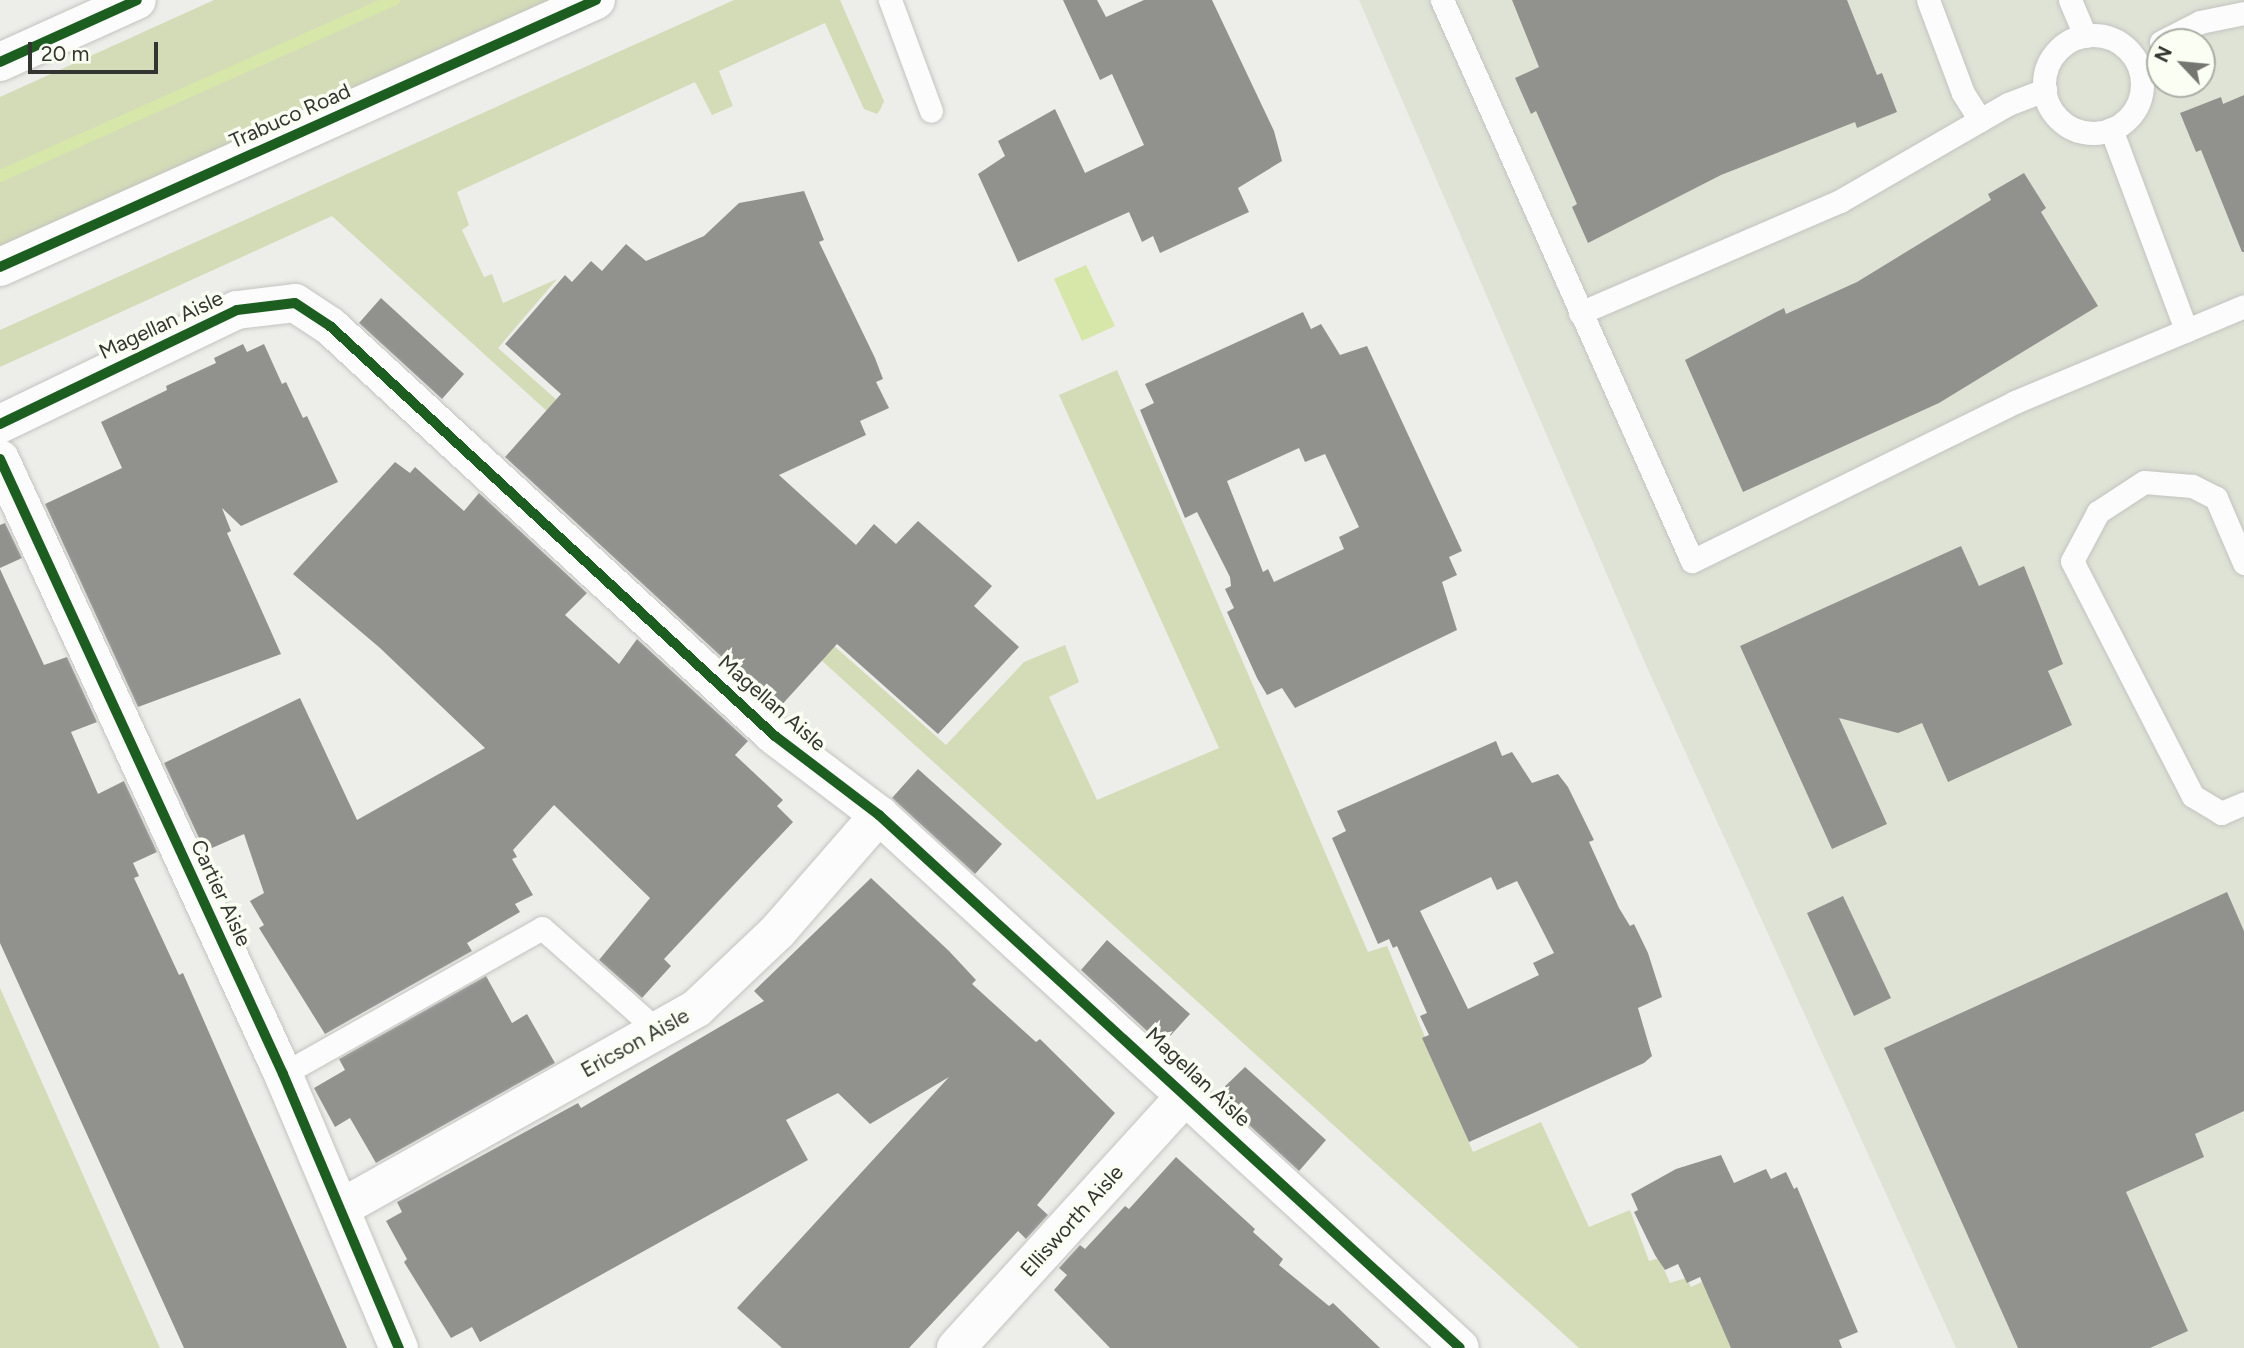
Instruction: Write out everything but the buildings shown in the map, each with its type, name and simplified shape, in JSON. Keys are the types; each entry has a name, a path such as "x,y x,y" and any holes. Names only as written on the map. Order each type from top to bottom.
{"street":[{"path":"0,62 137,0"},
{"name":"Trabuco Road","path":"0,267 596,0"},
{"name":"Magellan Aisle","path":"0,424 237,310 295,303 330,326 775,736 879,815 1188,1093 1461,1348"},
{"name":"Cartier Aisle","path":"0,459 283,1074 399,1348"},
{"name":"Ericson Aisle","path":"341,1208 697,1008 768,940 879,815"},
{"name":"Ellisworth Aisle","path":"956,1348 1188,1093"}],"lane":[{"path":"890,0 931,111"},
{"path":"1442,0 1692,561 2015,402 2244,306"},
{"path":"1928,0 1963,93 1980,120"},
{"path":"2070,0 2085,36"},
{"path":"2188,28 2227,10"},
{"path":"2085,36 2109,38 2133,56 2141,73 2141,97 2129,118 2111,129 2096,133 2072,129 2053,113 2045,90 2055,55 2085,36"},
{"path":"2133,56 2146,49"},
{"path":"1580,313 1840,201 1980,120 2045,90"},
{"path":"2111,129 2186,330"},
{"path":"2244,564 2216,498 2192,486 2144,482 2098,512 2072,561 2193,796 2221,813 2244,803"},
{"path":"283,1074 542,928 657,1030"}],"shaded area":[{"path":"214,0 551,0 0,249 0,97"},
{"path":"734,0 840,0 884,101 880,110 877,114 864,109 825,23 719,71 733,106 712,115 695,82 457,192 469,225 462,230 484,277 492,274 503,303 557,279 498,348 946,745 1024,662 1065,645 1079,682 1049,697 1097,800 1219,748 1059,395 1117,370 1368,952 1387,946 1473,1152 1541,1122 1589,1227 1630,1210 1649,1261 1659,1258 1670,1283 1686,1278 1691,1287 1758,1255 1734,1348 1579,1348 332,216 0,367 0,330"},
{"path":"1359,0 2244,0 2244,1348 1956,1348 1645,663"},
{"path":"1086,265 1115,326 1082,341 1054,279"},
{"path":"0,988 160,1348 0,1348"}],"waterway":[{"path":"0,176 394,0"}],"cycle path":[{"path":"0,62 137,0"},
{"path":"0,267 596,0"},
{"path":"0,424 237,310 295,303 330,326 775,736 879,815 1460,1348"},
{"path":"0,459 283,1074 399,1348"}]}
